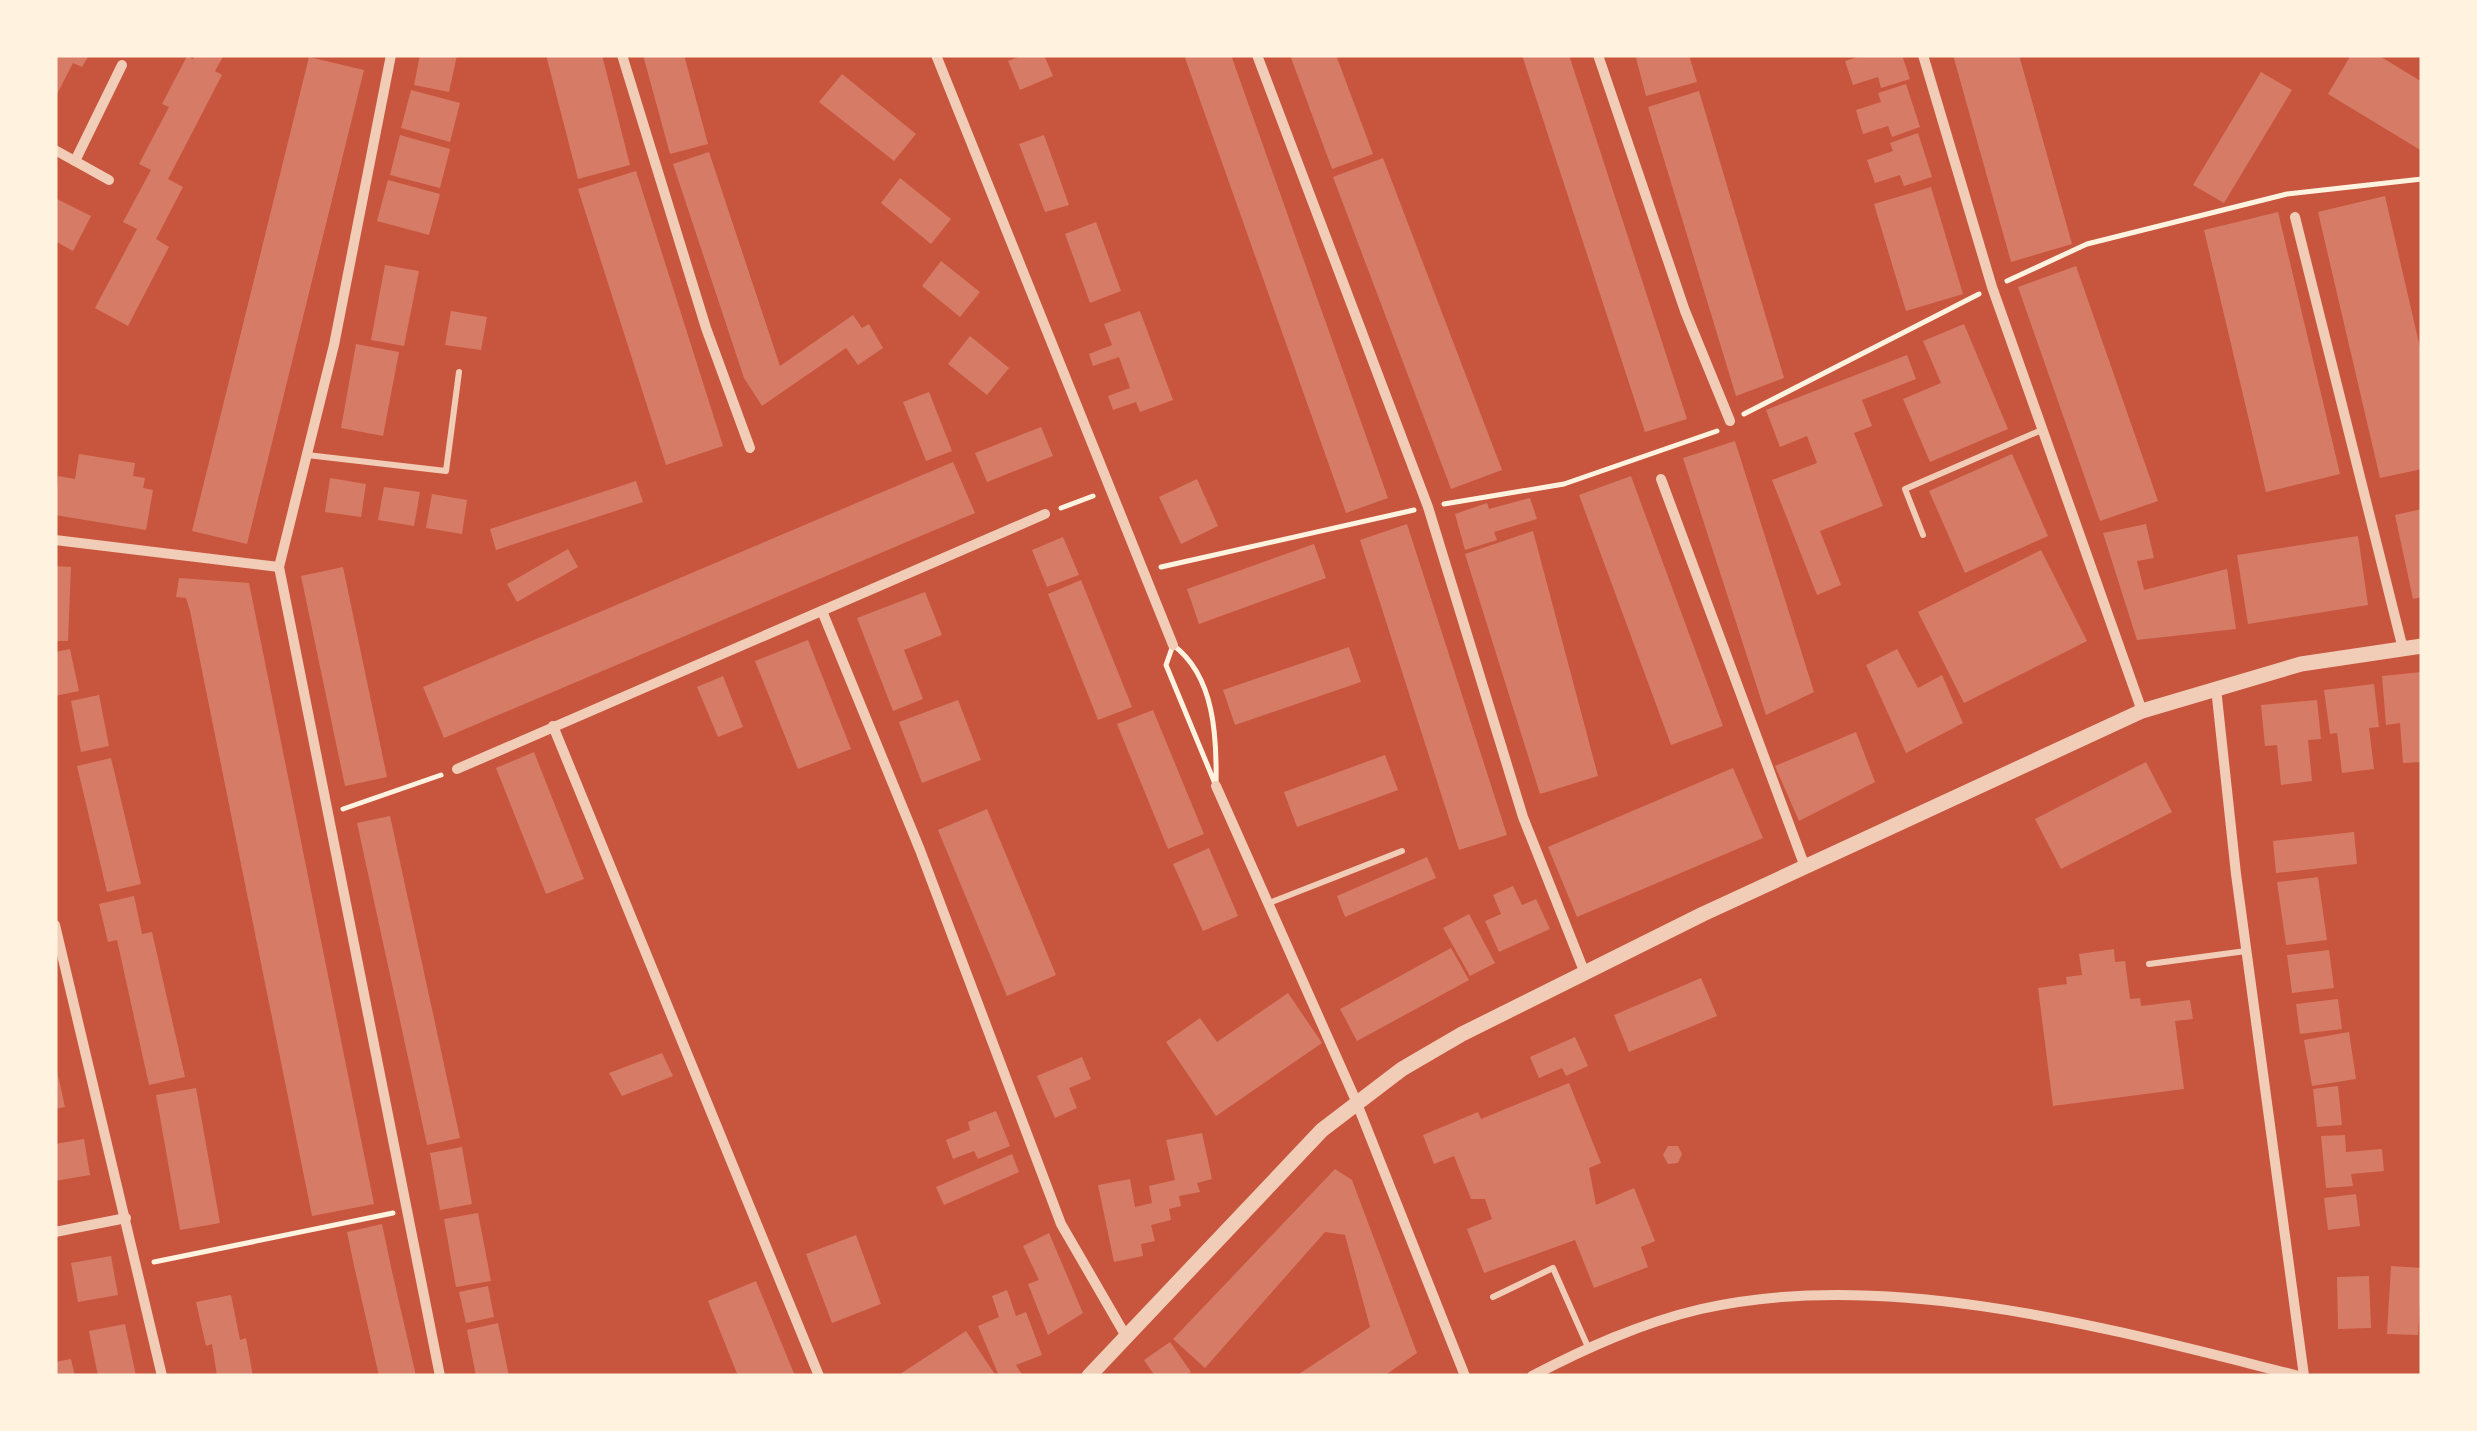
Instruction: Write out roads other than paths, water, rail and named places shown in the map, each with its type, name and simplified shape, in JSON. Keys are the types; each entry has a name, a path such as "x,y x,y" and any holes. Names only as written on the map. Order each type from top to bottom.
{"street":[{"path":"391,55 334,346 279,567 440,1376"},
{"path":"622,55 706,328 750,448"},
{"path":"936,55 1174,645"},
{"path":"1257,55 1428,507 1523,817 1584,972"},
{"path":"1598,55 1684,311 1730,422"},
{"path":"1924,55 1992,288 2045,428 2142,710"},
{"path":"76,160 122,66"},
{"path":"55,150 110,180"},
{"path":"2295,217 2403,649"},
{"path":"1661,479 1805,867"},
{"path":"457,769 1044,514"},
{"path":"55,540 279,567"},
{"path":"822,611 920,850 1060,1224 1127,1338"},
{"path":"1089,1376 1282,1169 1356,1101 1402,1068 1584,972 2142,710 2301,664 2422,646"},
{"path":"1532,1376 1588,1347 1703,1309 1848,1296 1935,1302 2015,1314 2301,1376 2216,686"},
{"path":"553,726 819,1376"},
{"path":"1216,786 1356,1101 1465,1376"},
{"path":"55,925 162,1376"},
{"path":"55,1232 126,1218"}],"lane":[{"path":"307,455 446,472 458,372"},
{"path":"1922,535 1905,489 2045,428"},
{"path":"1269,903 1402,851"},
{"path":"2149,964 2246,950"},
{"path":"1493,1297 1554,1268 1588,1347"}]}
